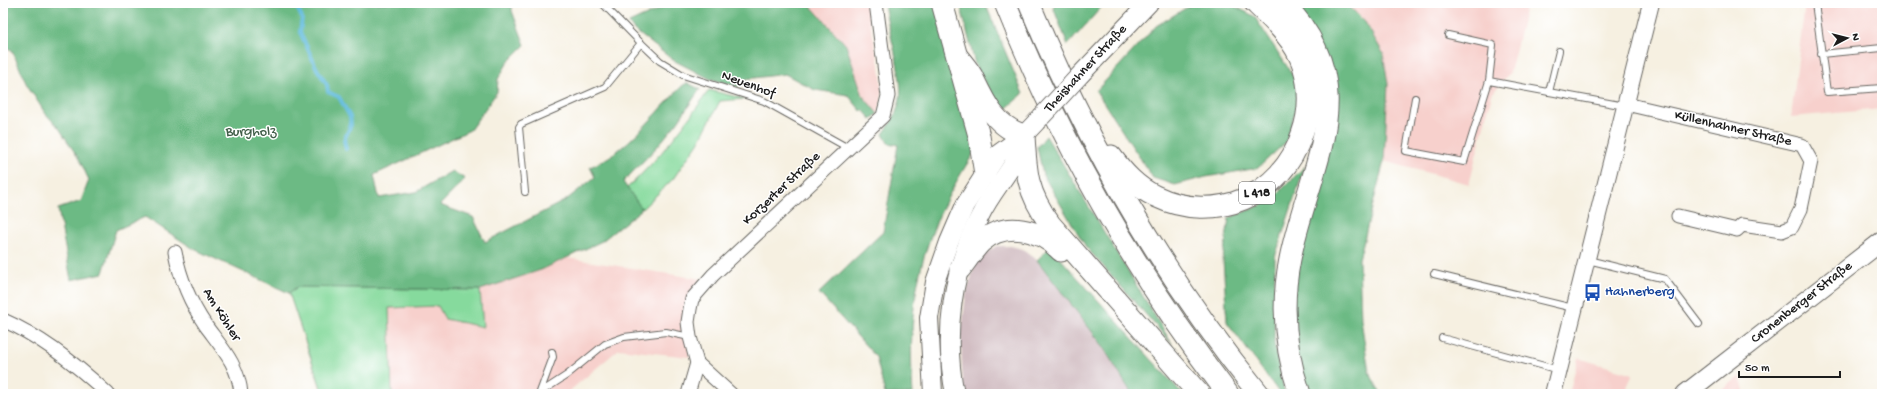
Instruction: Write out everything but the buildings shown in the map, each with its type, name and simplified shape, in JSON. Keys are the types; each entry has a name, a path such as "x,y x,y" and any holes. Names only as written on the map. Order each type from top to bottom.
{"highway":[{"path":"942,3 979,136 985,174"},
{"path":"1005,3 1058,121 1110,220 1164,306 1228,394"},
{"name":"L 418","path":"1029,3 1076,109 1126,204 1163,264 1215,338 1259,394"},
{"name":"L 418","path":"1076,109 1123,172 1138,186 1154,196 1169,202 1199,208 1222,205 1241,200 1258,192 1277,177 1288,165 1295,153 1307,120 1308,104 1303,65 1294,47 1282,30 1255,3"},
{"path":"1283,3 1312,41 1321,61 1327,90 1327,123 1323,143 1293,243 1287,280 1286,327 1291,363 1300,394"},
{"path":"957,56 971,74 985,103 997,119 1008,129 1024,135 1025,167 1032,196 1050,224 1086,267 1199,394"},
{"path":"960,269 976,248 987,238 1003,231 1020,229 1043,236 1055,244 1063,253 1086,267"}],"main road":[{"name":"Theishahner Straße","path":"933,394 928,318 935,282 949,242 965,205 1002,150 1024,135 1149,3"},
{"name":"Theishahner Straße","path":"955,394 952,377 951,321 954,288 978,220 994,192 1013,164 1024,135"},
{"name":"Cronenberger Straße","path":"1685,394 1882,241"}],"street":[{"name":"Korzerter Straße","path":"697,363 690,337 688,322 692,299 713,275 850,149 883,116 888,96 876,3"},
{"path":"1553,394 1651,3"},
{"name":"Küllenhahner Straße","path":"1625,105 1802,145 1811,161 1801,209 1792,227 1782,231 1742,225 1737,230 1678,216"},
{"name":"Am Köhler","path":"175,252 179,272 192,300 206,325 233,362 240,384 241,394"},
{"path":"3,320 15,325 57,351 108,394"},
{"path":"688,394 697,363 731,394"}],"lane":[{"name":"Neuenhof","path":"602,3 660,61 683,75 764,100 850,149"},
{"path":"1815,3 1826,92 1882,88"},
{"path":"1415,98 1406,151 1464,162 1489,81 1493,45 1448,35"},
{"path":"525,192 519,127 521,124 605,87 641,43"},
{"path":"1821,54 1882,48"},
{"path":"1549,92 1559,51"},
{"path":"1489,81 1625,105"},
{"path":"1587,260 1665,279 1699,324"},
{"path":"1434,274 1575,308"},
{"path":"540,393 567,375 605,344 624,337 666,332 690,337"},
{"path":"1442,338 1559,370"},
{"path":"540,393 553,357 552,352"}],"shaded area":[{"path":"808,3 866,3 881,75 882,99 878,114 863,96 846,45"},
{"path":"1346,3 1527,3 1510,72 1492,94 1469,184 1384,161 1388,84 1365,22"},
{"path":"1805,3 1882,3 1882,109 1791,117"},
{"path":"996,246 1011,246 1023,249 1037,260 1100,342 1132,394 965,394 962,371 961,336 966,294 976,262"},
{"path":"567,258 701,279 688,301 689,357 619,349 566,394 322,394 289,293 480,290 541,270"},
{"path":"1578,358 1633,374 1627,387 1632,394 1569,394"},
{"path":"1740,376 1745,394 1718,394"}],"green space":[{"name":"Burgholz","path":"3,3 512,3 512,11 525,45 508,62 498,79 497,92 470,130 374,175 379,198 416,192 452,171 465,179 440,205 473,217 485,242 566,200 595,177 590,167 603,161 628,142 651,120 682,86 687,83 700,89 677,123 656,148 623,182 642,209 602,241 541,270 480,290 297,287 289,293 194,249 145,217 116,230 103,273 71,280 58,209 81,201 89,180 79,159 59,128 45,113 26,83 12,50 3,46"},
{"path":"673,3 808,3 846,45 863,96 878,114 871,119 863,110 861,111 848,95 815,90 785,74 746,79 739,87 710,79 673,60 633,29 629,23"},
{"path":"884,3 936,3 976,150 942,209 930,237 922,266 912,326 911,359 913,394 885,394 876,357 819,293 883,232 898,145 888,143 883,134 896,113 901,89"},
{"path":"960,3 985,3 1023,94 1002,112 976,68"},
{"path":"1056,3 1105,3 1068,45 1053,7"},
{"path":"1194,3 1228,3 1254,16 1296,80 1299,99 1286,142 1258,168 1206,177 1175,185 1153,178 1096,91 1156,26"},
{"path":"1294,3 1346,3 1365,22 1383,53 1388,84 1384,161 1359,259 1361,320 1369,372 1381,394 1307,394 1295,355 1292,288 1319,180"},
{"path":"709,90 745,99 720,101 698,143 673,179 642,209 627,188 639,177 671,141"},
{"path":"1046,136 1172,344 1086,247 1043,175 1037,147"},
{"path":"1305,166 1275,257 1274,343 1285,394 1280,394 1227,322 1223,259 1229,218 1269,202"},
{"path":"1050,247 1183,394 1132,394 1100,342 1037,260"},
{"path":"297,287 480,290 483,327 445,319 438,306 389,308 392,394 318,394 321,388 289,293"}],"waterway":[{"path":"295,3 302,18 300,32 317,69 327,85 328,92 339,97 350,117 351,125 344,140 346,149"}],"place":[{"name":"Hahnerberg","path":"1592,292"}]}
